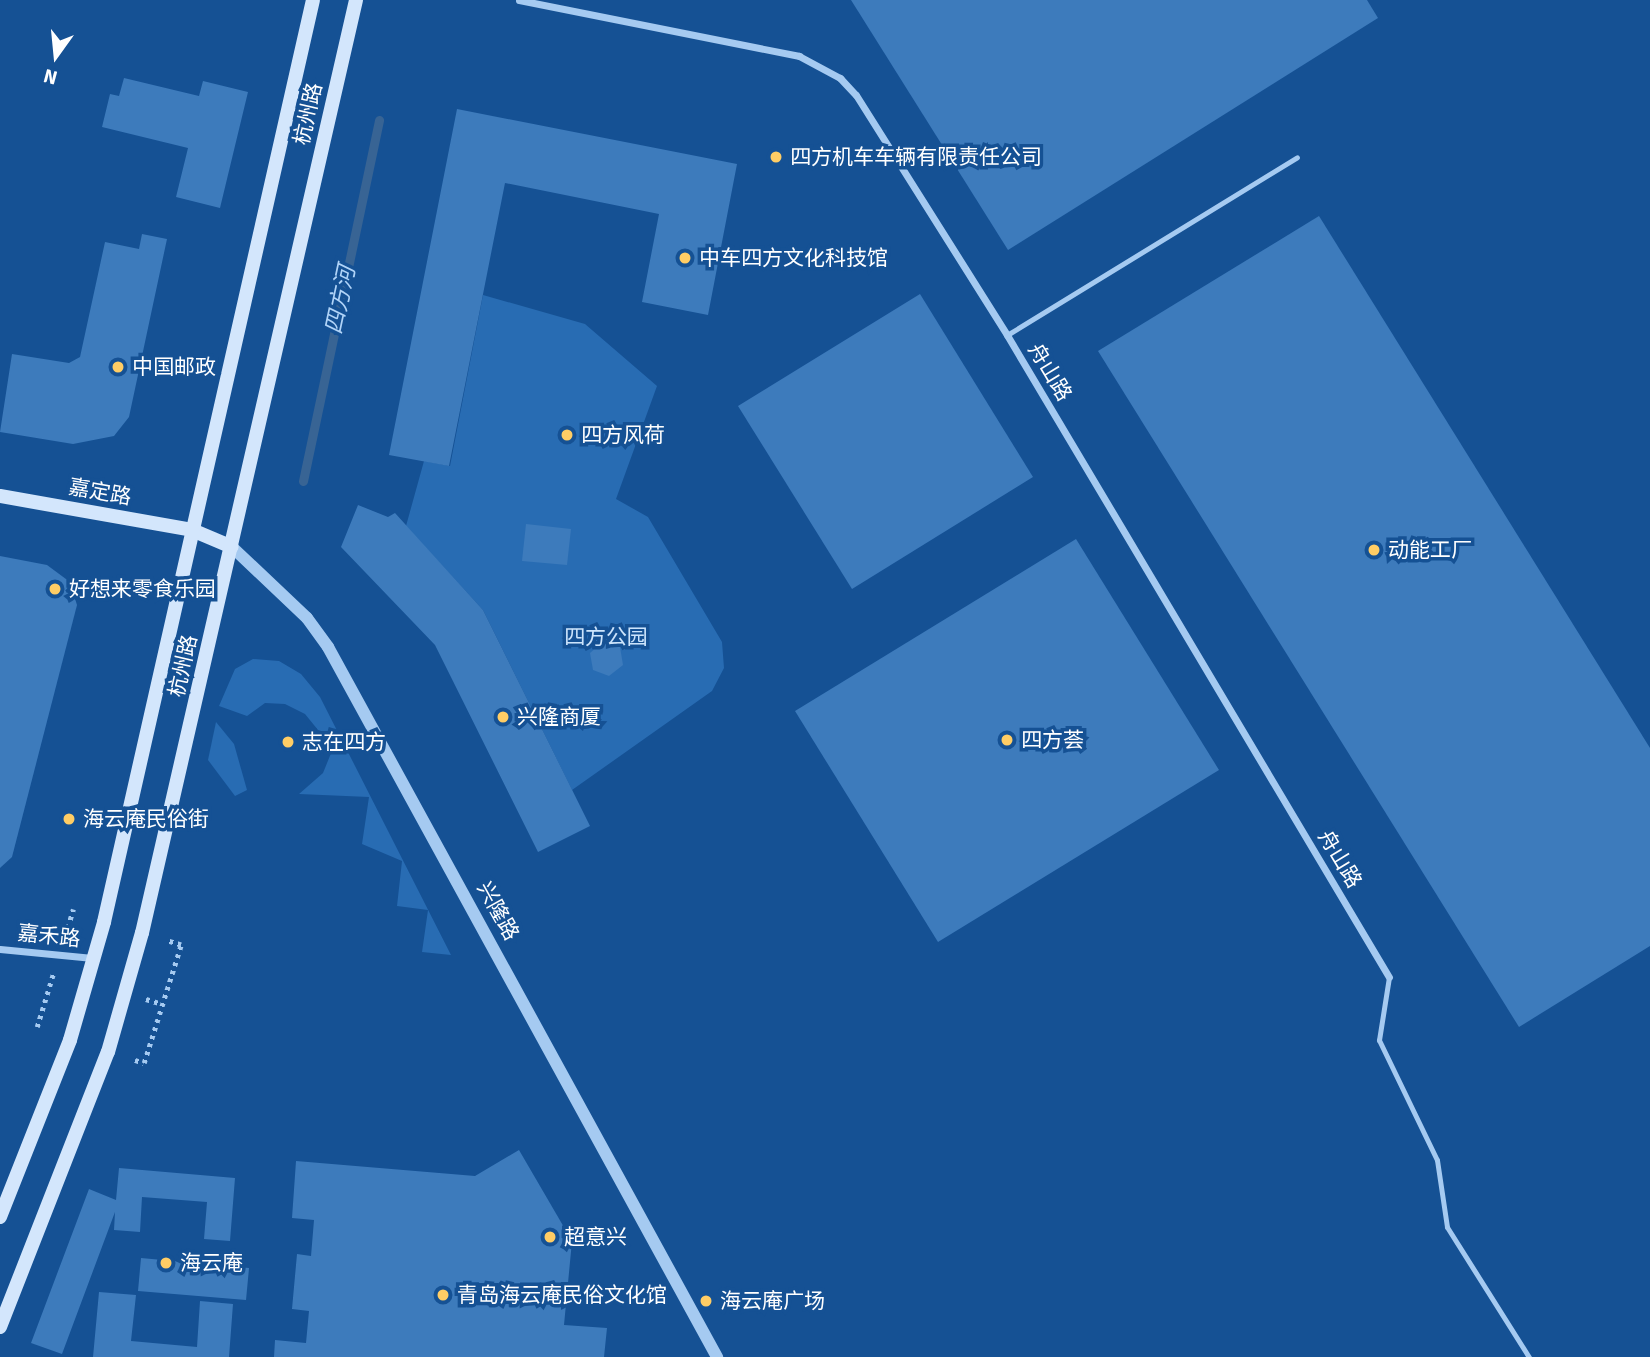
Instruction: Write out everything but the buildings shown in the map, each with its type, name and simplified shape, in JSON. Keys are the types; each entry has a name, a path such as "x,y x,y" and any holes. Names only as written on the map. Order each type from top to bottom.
{"main road":[{"name":"杭州路","path":"0,1217 69,1040 94,958 313,0"},
{"name":"杭州路","path":"0,1327 108,1052 142,933 356,0"},
{"name":"嘉定路","path":"0,496 192,530"},
{"name":"兴隆路","path":"192,530 232,547"}],"street":[{"name":"舟山路","path":"519,0 799,56 839,78 856,95 1007,335 1389,977"},
{"name":"兴隆路","path":"232,547 307,618 328,647 717,1357"},
{"name":"嘉禾路","path":"0,949 94,958"}],"lane":[{"path":"1007,335 1297,157"},
{"path":"1389,977 1379,1040 1437,1160 1447,1227 1529,1357"}],"path":[{"path":"135,1060 144,1063 181,945 168,941"}],"green space":[{"name":"四方公园","path":"483,295 585,324 657,386 616,499 648,517 722,642 724,668 712,691 572,790 483,610 406,526 424,461 450,466"},
{"path":"253,659 279,661 301,674 320,697 451,955 422,952 428,910 397,906 402,861 362,844 369,797 299,794 323,773 338,736 318,730 305,714 285,704 265,703 247,716 219,706 235,669"},
{"path":"216,722 234,744 247,790 235,796 208,760"}],"waterway":[{"name":"四方河","path":"303,481 379,120"}],"place":[{"name":"四方机车车辆有限责任公司","path":"776,157"},
{"name":"中车四方文化科技馆","path":"685,258"},
{"name":"中国邮政","path":"118,367"},
{"name":"四方风荷","path":"567,435"},
{"name":"动能工厂","path":"1374,550"},
{"name":"好想来零食乐园","path":"55,589"},
{"name":"兴隆商厦","path":"503,717"},
{"name":"四方荟","path":"1007,740"},
{"name":"志在四方","path":"288,742"},
{"name":"海云庵民俗街","path":"69,819"},
{"name":"超意兴","path":"550,1237"},
{"name":"海云庵","path":"166,1263"},
{"name":"青岛海云庵民俗文化馆","path":"443,1295"},
{"name":"海云庵广场","path":"706,1301"}]}
